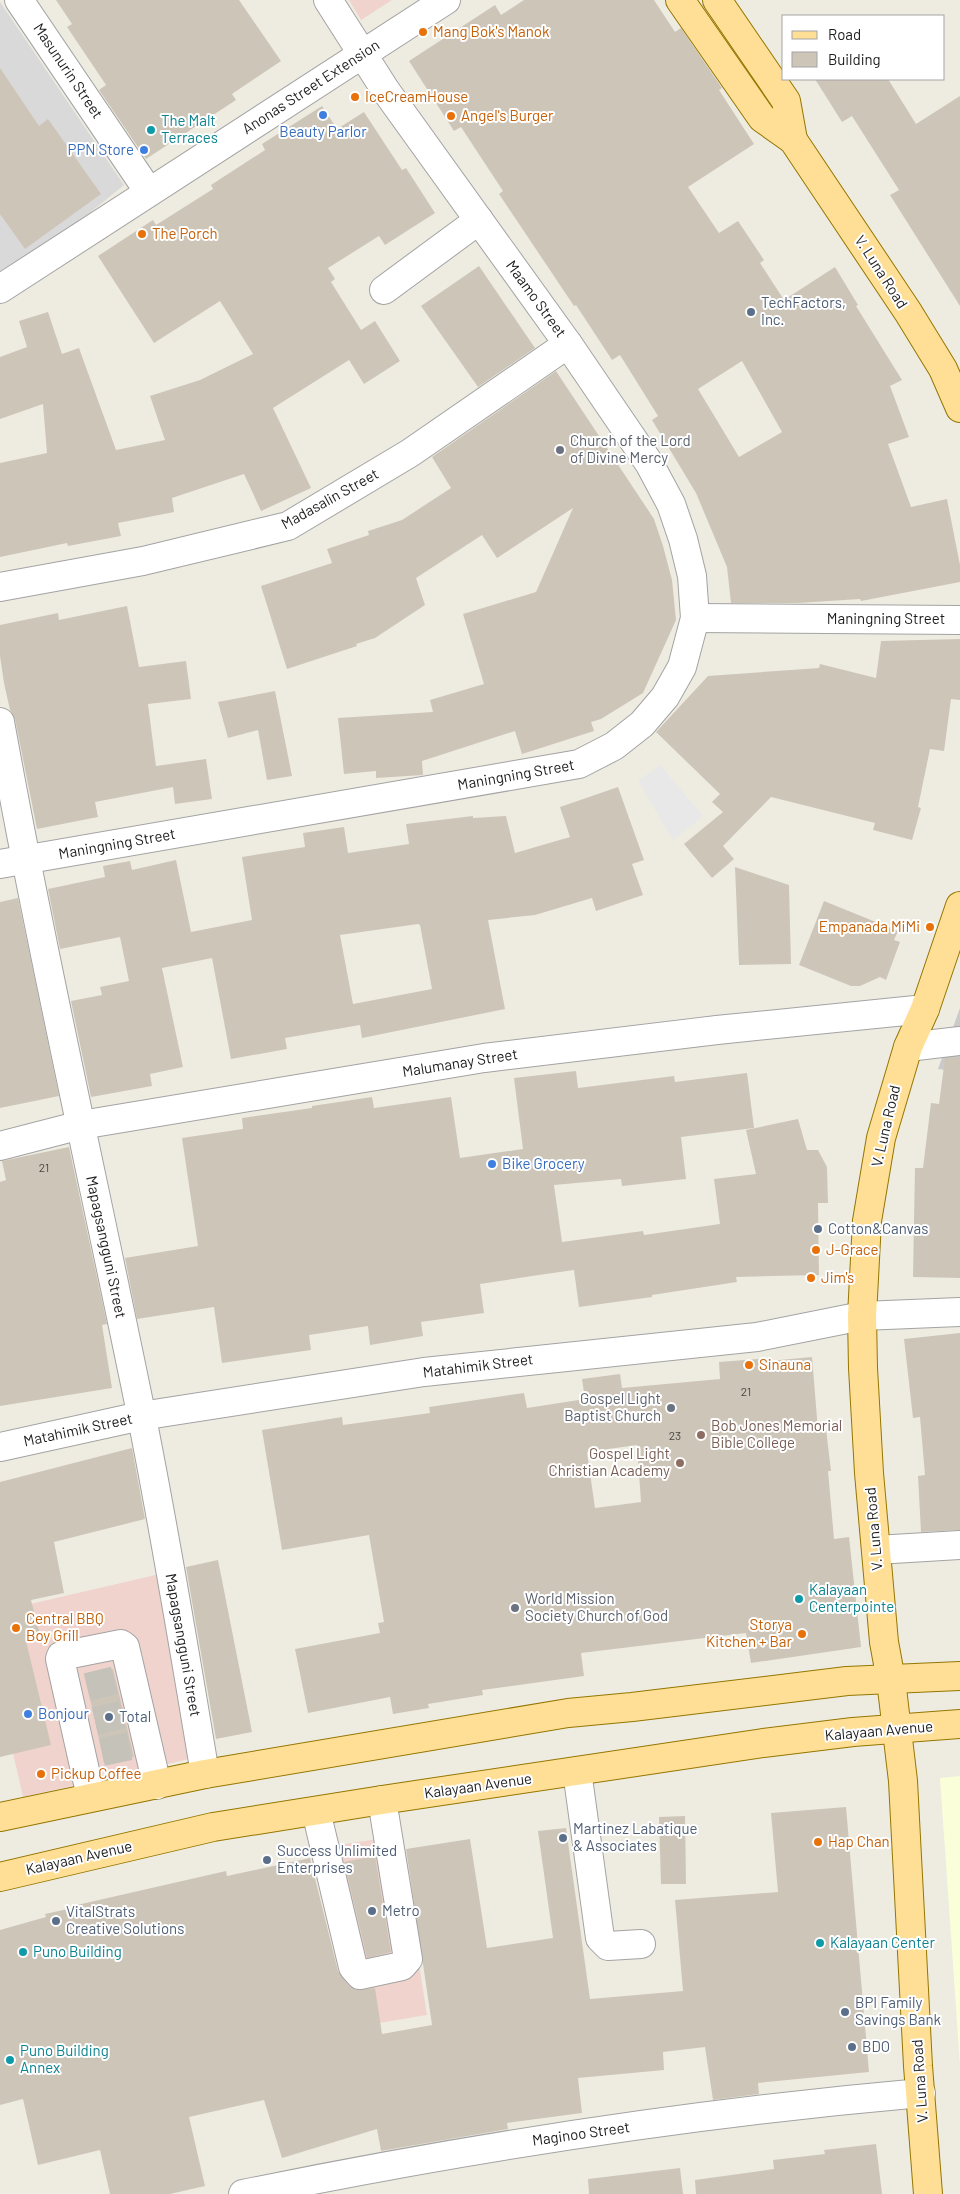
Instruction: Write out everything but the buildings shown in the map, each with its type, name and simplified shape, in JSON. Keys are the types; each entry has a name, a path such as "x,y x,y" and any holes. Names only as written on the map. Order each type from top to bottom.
{"main road":[{"name":"V. Luna Road","path":"680,0 762,118 793,140 908,312 943,369 960,408"},
{"name":"V. Luna Road","path":"717,0 786,101 793,140"},
{"name":"V. Luna Road","path":"928,2194 903,1781 898,1729 884,1642 863,1368 862,1316 868,1212 881,1138 908,1047 925,1009 960,906"},
{"path":"0,1818 205,1774 568,1713 632,1708 847,1681 960,1676"},
{"name":"Kalayaan Avenue","path":"0,1877 213,1827 382,1800 763,1743 960,1724"}],"street":[{"name":"Masunurin Street","path":"19,0 149,192"},
{"name":"Maamo Street","path":"328,0 386,91 568,344 649,463 671,504 683,539 692,576 695,618"},
{"name":"Anonas Street Extension","path":"0,289 446,0"},
{"path":"384,290 479,220"},
{"name":"Madasalin Street","path":"0,587 143,561 288,526 410,453 568,344"},
{"name":"Maningning Street","path":"12,862 579,764 614,746 642,724 665,697 682,667 695,618 960,620"},
{"name":"Mapagsangguni Street","path":"0,722 12,862 81,1125 141,1416 177,1604 205,1774"},
{"name":"Malumanay Street","path":"0,1146 81,1125 484,1058 717,1030 925,1009"},
{"path":"908,1047 960,1041"},
{"name":"Matahimik Street","path":"0,1447 141,1416 424,1372 757,1337 862,1316 960,1312"},
{"path":"876,1550 960,1545"},
{"path":"91,1797 91,1754 77,1689 60,1656 121,1644 125,1647 125,1678 139,1744 157,1785"},
{"path":"577,1771 600,1938 608,1946 641,1944"},
{"path":"316,1811 353,1967 360,1975 402,1966 408,1959 382,1800"},
{"name":"Maginoo Street","path":"243,2194 364,2169 578,2133 793,2105 921,2093"}],"shaded area":[{"path":"349,0 392,0 361,20"},
{"path":"0,2 124,185 30,261 0,275"},
{"path":"660,765 703,816 673,840 638,781"},
{"path":"960,1008 960,1072 938,1069"},
{"path":"164,1573 198,1757 23,1797 0,1696 0,1611"},
{"path":"960,1776 960,2064 940,1778"},
{"path":"399,1836 427,2015 355,2027 317,1848"}],"tunnel":[{"path":"87,1687 116,1680"},
{"path":"95,1721 124,1714"},
{"path":"102,1752 131,1746"}],"place":[{"name":"Mang Bok's Manok","path":"423,32"},
{"name":"IceCreamHouse","path":"355,97"},
{"name":"Beauty Parlor","path":"323,115"},
{"name":"Angel's Burger","path":"451,116"},
{"name":"The Malt Terraces","path":"151,130"},
{"name":"PPN Store","path":"144,150"},
{"name":"The Porch","path":"142,234"},
{"name":"TechFactors, Inc.","path":"751,312"},
{"name":"Church of the Lord of Divine Mercy","path":"560,450"},
{"name":"Empanada MiMi","path":"930,927"},
{"name":"Bike Grocery","path":"492,1164"},
{"name":"Cotton&Canvas","path":"818,1229"},
{"name":"J-Grace","path":"816,1250"},
{"name":"Jim's","path":"811,1278"},
{"name":"Sinauna","path":"749,1365"},
{"name":"Gospel Light Baptist Church","path":"671,1408"},
{"name":"Bob Jones Memorial Bible College","path":"701,1435"},
{"name":"Gospel Light Christian Academy","path":"680,1463"},
{"name":"Kalayaan Centerpointe","path":"799,1599"},
{"name":"World Mission Society Church of God","path":"515,1608"},
{"name":"Central BBQ Boy Grill","path":"16,1628"},
{"name":"Storya Kitchen + Bar","path":"802,1634"},
{"name":"Bonjour","path":"28,1714"},
{"name":"Total","path":"109,1717"},
{"name":"Pickup Coffee","path":"41,1774"},
{"name":"Martinez Labatique & Associates","path":"563,1838"},
{"name":"Hap Chan","path":"818,1842"},
{"name":"Success Unlimited Enterprises","path":"267,1860"},
{"name":"Metro","path":"372,1911"},
{"name":"VitalStrats Creative Solutions","path":"56,1921"},
{"name":"Kalayaan Center","path":"820,1943"},
{"name":"Puno Building","path":"23,1952"},
{"name":"BPI Family Savings Bank","path":"845,2012"},
{"name":"BDO","path":"852,2047"},
{"name":"Puno Building Annex","path":"10,2060"}]}
